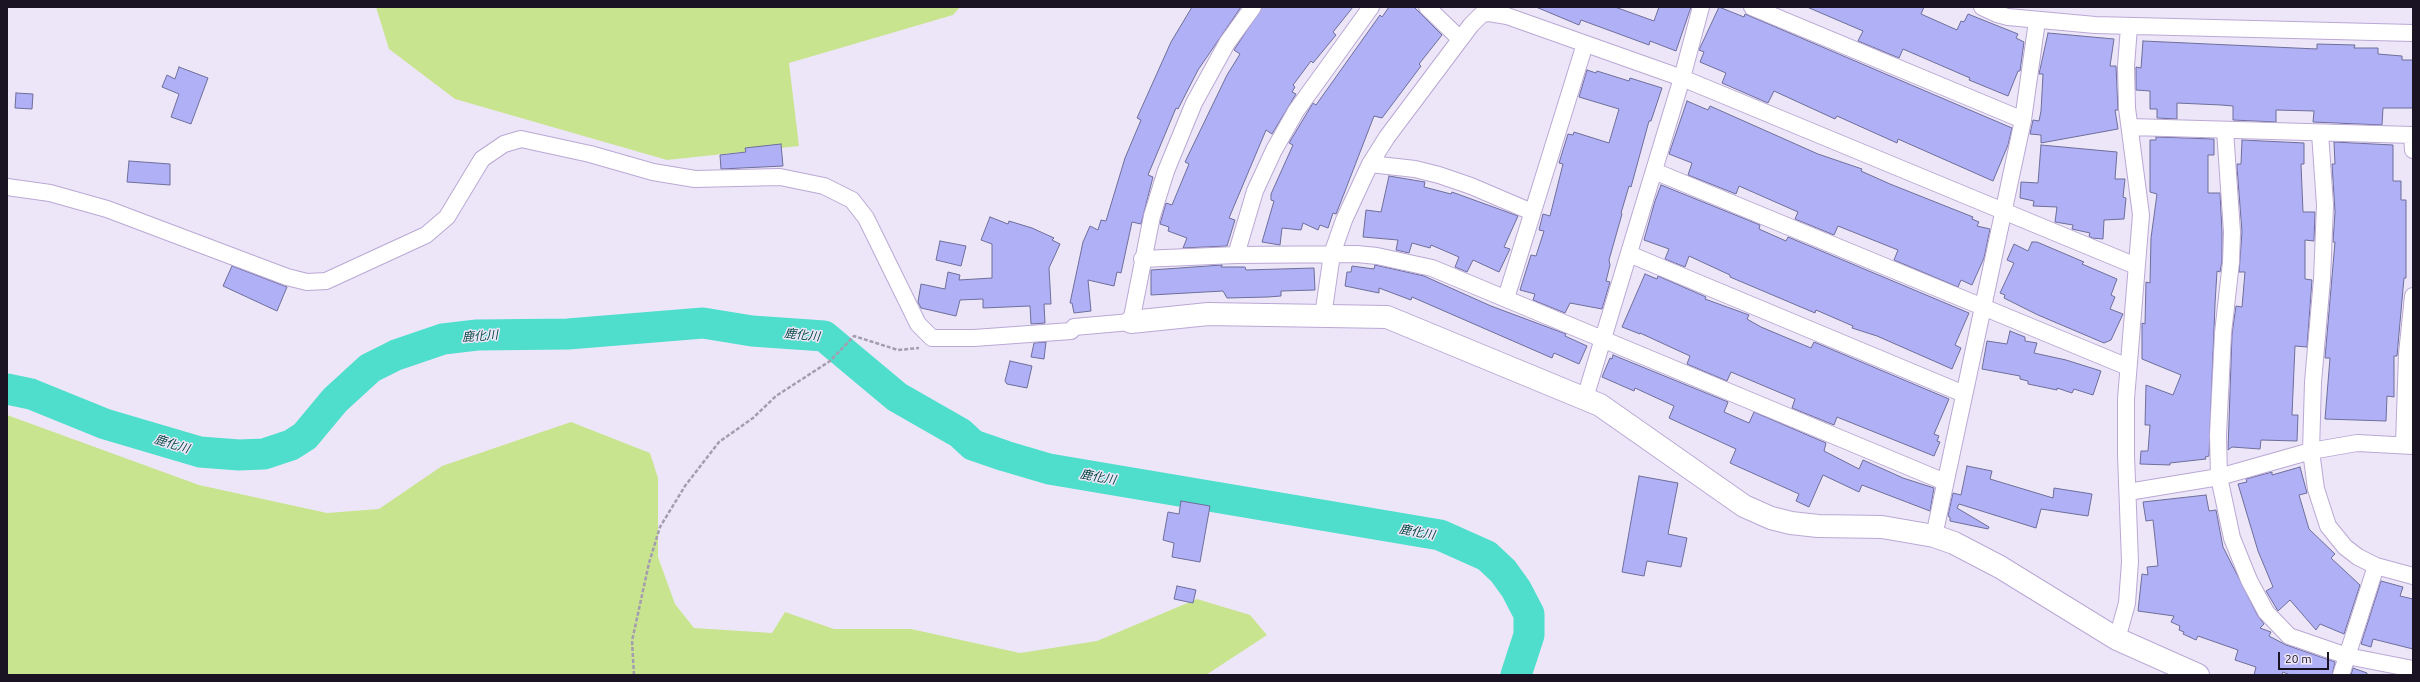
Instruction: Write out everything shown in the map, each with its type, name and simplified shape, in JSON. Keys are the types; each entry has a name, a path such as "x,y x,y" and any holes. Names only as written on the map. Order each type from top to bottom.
{"street":[{"path":"1131,322 1142,259 1152,216 1181,133 1217,62 1252,7"},
{"path":"1236,255 1255,191 1274,150 1296,111 1371,7"},
{"path":"1427,7 1460,39"},
{"path":"1585,398 1702,7"},
{"path":"1752,7 2023,120"},
{"path":"1982,7 1997,14 2037,21 2129,26 2413,33"},
{"path":"1323,316 1332,254 1348,212 1370,164 1387,137 1460,39 1477,18 1489,13 1507,16 1682,78 2136,266"},
{"path":"1934,536 2023,120 2037,21"},
{"path":"2117,639 2127,603 2130,562 2126,455 2128,366 2141,215 2127,108 2126,66 2129,26"},
{"path":"1506,298 1585,44"},
{"path":"2130,126 2320,133 2413,140"},
{"path":"2225,130 2232,232 2220,376 2220,477 2232,538 2249,580 2266,612 2289,636 2347,656 2413,669"},
{"path":"2320,133 2325,205 2324,239 2313,382 2311,451 2316,489 2328,526 2345,547 2358,557 2376,566 2413,576"},
{"path":"7,187 50,193 107,209 287,277 307,282 326,280 426,235 448,217 482,159 504,144 521,139 590,154 653,172 695,179 780,177 824,186 852,200 866,218 918,324 932,338 974,338 1048,333 1071,331 1074,327 1208,314 1387,317 1600,405 1744,506 1770,518 1791,523 1882,527 1934,536 1965,548 2000,567 2117,639 2198,675"},
{"path":"1370,164 1415,169 1439,175 1472,186 1532,212"},
{"path":"1654,171 2128,366"},
{"path":"1142,259 1236,255 1332,254 1377,256 1408,261 1432,268 1506,298 1945,482"},
{"path":"1629,254 1964,394"},
{"path":"2128,492 2220,477 2311,451 2357,443 2408,445 2407,354 2413,296"},
{"path":"2341,675 2376,566"}],"path":[{"path":"634,675 632,641 649,563 660,527 685,486 719,442 753,418 776,396 830,361 854,336 898,350 916,350 932,338"}],"green space":[{"path":"376,7 960,7 953,15 789,63 799,146 667,160 455,99 389,49"},
{"path":"7,415 199,485 327,513 379,509 442,466 571,422 650,453 658,478 658,557 675,604 694,628 772,633 785,612 834,629 911,629 1020,653 1097,641 1197,599 1250,615 1267,635 1206,675 7,675"}],"building":[{"path":"1192,7 1241,7 1198,70 1178,109 1176,108 1148,175 1153,177 1141,224 1132,222 1121,273 1117,272 1114,286 1088,280 1091,311 1074,313 1072,303 1070,303 1083,242 1090,226 1098,230 1101,220 1106,221 1125,158 1141,120 1137,118 1171,42"},
{"path":"1262,7 1353,7 1333,32 1336,35 1313,63 1311,61 1293,85 1295,87 1292,92 1296,94 1272,134 1266,130 1229,218 1235,220 1227,246 1183,248 1187,238 1168,231 1169,227 1160,224 1166,203 1172,205 1189,164 1185,162 1227,75 1240,54 1234,50"},
{"path":"1389,7 1414,7 1442,35 1419,64 1421,66 1382,118 1374,116 1336,214 1333,213 1328,228 1320,225 1318,230 1303,223 1301,230 1282,228 1280,245 1262,242 1274,201 1271,200 1271,194 1293,145 1289,143 1313,103 1316,105 1380,15 1382,17"},
{"path":"1536,7 1615,7 1654,21 1659,7 1691,7 1676,51 1650,41 1649,45 1581,20 1579,25"},
{"path":"1719,7 1744,17 1745,14 2012,128 2008,145 1993,181 1898,139 1897,143 1837,116 1835,119 1774,91 1768,103 1722,83 1726,73 1700,62 1704,52 1699,50"},
{"path":"1807,7 1924,7 1921,14 1957,30 1961,21 1964,22 1968,14 2018,34 2016,38 2024,42 2020,71 2018,71 2008,96 1969,80 1970,78 1903,49 1899,58 1858,41 1863,31"},
{"path":"2048,33 2114,39 2110,66 2116,66 2118,110 2115,110 2118,129 2041,143 2041,135 2030,134 2033,120 2039,121 2041,111 2043,74 2039,74"},
{"path":"2143,41 2317,49 2317,44 2355,45 2354,48 2378,48 2378,54 2402,56 2402,60 2413,60 2413,108 2383,108 2382,125 2313,122 2314,111 2276,110 2276,122 2233,120 2233,106 2177,103 2177,119 2157,118 2157,109 2150,109 2150,91 2136,90 2136,67 2141,68"},
{"path":"179,67 208,78 191,124 171,117 179,94 162,87 167,75 175,79"},
{"path":"1587,70 1596,73 1597,71 1629,81 1630,78 1662,88 1651,121 1649,121 1631,187 1629,186 1621,213 1622,214 1609,260 1610,265 1606,281 1610,282 1602,309 1570,303 1565,313 1533,300 1535,294 1520,290 1531,255 1536,256 1544,231 1539,230 1543,214 1550,216 1563,164 1559,163 1568,134 1573,135 1574,132 1609,143 1619,109 1579,97"},
{"path":"16,93 33,94 32,109 15,108"},
{"path":"1687,101 1708,110 1710,106 1818,154 1862,169 1861,171 1890,184 1973,217 1972,219 1979,222 1977,226 1990,229 1984,258 1972,285 1961,280 1958,287 1894,260 1898,250 1838,226 1834,235 1795,219 1798,212 1739,186 1736,194 1688,175 1692,163 1669,154"},
{"path":"2156,137 2214,139 2214,155 2208,155 2208,193 2220,193 2222,232 2222,261 2220,272 2217,271 2215,304 2209,456 2205,457 2206,459 2170,463 2170,465 2140,464 2141,451 2148,451 2150,425 2145,425 2146,385 2173,395 2181,375 2142,359 2142,323 2145,324 2146,282 2150,283 2151,238 2157,194 2150,192 2150,140 2156,140"},
{"path":"2242,140 2304,143 2304,164 2301,164 2303,212 2315,212 2314,241 2305,240 2305,279 2312,280 2307,347 2295,346 2292,415 2298,415 2297,441 2261,440 2260,449 2232,447 2228,450 2232,334 2236,306 2242,307 2245,272 2239,272 2242,232 2237,164 2241,164"},
{"path":"2334,142 2393,145 2393,181 2401,181 2401,200 2406,200 2406,278 2404,278 2397,356 2394,356 2394,397 2387,396 2386,421 2325,419 2330,358 2325,358 2335,242 2333,242 2335,212 2332,164 2335,164"},
{"path":"781,144 783,166 721,169 720,155 746,152 745,148"},
{"path":"2041,145 2117,152 2115,179 2125,179 2123,197 2126,198 2124,219 2104,220 2103,239 2092,238 2089,236 2090,233 2072,229 2073,225 2055,222 2057,207 2033,206 2034,201 2020,198 2021,182 2038,183"},
{"path":"129,161 170,164 170,185 127,182"},
{"path":"1389,176 1425,182 1424,187 1451,194 1452,192 1518,216 1504,247 1510,249 1499,272 1473,260 1467,272 1455,267 1459,257 1431,245 1430,248 1412,243 1409,253 1396,250 1398,240 1363,237 1366,210 1381,212"},
{"path":"1661,185 1760,225 1759,229 1786,241 1788,237 1969,313 1955,345 1961,348 1952,369 1877,336 1852,328 1853,326 1816,310 1815,313 1730,277 1730,275 1689,256 1685,267 1665,259 1669,249 1644,240"},
{"path":"990,217 1008,224 1009,221 1032,228 1054,238 1052,240 1060,244 1049,268 1051,304 1044,304 1045,323 1031,324 1030,306 983,308 983,299 960,300 956,316 921,308 918,302 921,284 945,289 948,272 960,275 959,280 992,278 992,244 981,240"},
{"path":"940,241 966,246 961,266 936,260"},
{"path":"2032,242 2037,242 2084,262 2082,264 2117,279 2111,295 2115,297 2110,309 2123,314 2111,340 2104,343 2038,315 2004,298 2005,295 2000,293 2014,263 2007,260 2014,244 2028,251"},
{"path":"1222,265 1221,267 1245,267 1246,270 1314,268 1315,290 1281,291 1281,296 1268,297 1227,298 1223,291 1151,295 1151,270"},
{"path":"1375,265 1424,276 1491,306 1566,334 1565,336 1587,346 1579,364 1554,353 1552,358 1412,297 1411,300 1379,288 1379,293 1345,286 1347,272 1351,272 1352,266 1374,269"},
{"path":"232,266 287,287 277,311 223,286"},
{"path":"1645,274 1657,279 1658,276 1706,297 1705,299 1749,315 1747,319 1761,327 1811,348 1814,342 1949,399 1934,434 1939,436 1937,441 1940,442 1934,456 1837,417 1834,425 1792,408 1795,399 1731,372 1727,381 1687,364 1690,356 1640,333 1622,327"},
{"path":"2010,331 2025,337 2025,341 2037,343 2034,353 2066,360 2101,371 2093,395 2074,389 2072,393 2057,388 2057,390 2028,384 2028,381 2020,379 2020,376 1982,369 1987,341 2007,344"},
{"path":"1046,342 1044,359 1031,357 1034,343"},
{"path":"1613,355 1728,402 1724,412 1749,423 1754,412 1826,443 1824,451 1859,469 1863,460 1903,478 1934,488 1930,511 1862,485 1859,492 1823,475 1809,507 1796,501 1799,494 1730,463 1736,449 1669,418 1674,406 1635,388 1634,391 1602,377 1610,358 1612,359"},
{"path":"1010,361 1032,366 1027,388 1007,384 1005,381"},
{"path":"1967,466 1992,471 1990,479 2053,498 2054,488 2092,494 2088,516 2041,509 2036,528 1959,504 1957,508 1989,527 1988,529 1950,521 1950,517 1948,516 1953,493 1961,495"},
{"path":"2300,467 2307,493 2299,495 2309,529 2335,554 2331,558 2360,585 2344,634 2320,624 2316,630 2290,600 2278,611 2266,591 2273,587 2258,551 2238,484 2247,482 2246,479 2272,472 2272,475"},
{"path":"1639,476 1678,483 1668,534 1687,538 1681,567 1647,561 1644,576 1622,572"},
{"path":"2206,495 2209,511 2216,510 2223,547 2258,616 2264,624 2260,628 2271,632 2269,636 2286,645 2335,662 2332,675 2290,675 2283,672 2282,675 2254,675 2256,667 2235,660 2238,650 2198,636 2196,640 2183,634 2184,632 2179,630 2180,626 2171,622 2174,616 2138,611 2142,574 2148,575 2147,567 2158,566 2153,520 2146,521 2143,502"},
{"path":"1181,501 1210,506 1200,562 1172,557 1174,543 1163,540 1168,512 1179,514"},
{"path":"2381,581 2403,587 2400,596 2413,599 2413,649 2373,639 2371,647 2361,644"},
{"path":"1177,586 1196,590 1193,603 1174,599"},
{"path":"2353,668 2367,673 2367,675 2351,675"}],"waterway":[{"name":"鹿化川","path":"7,389 31,394 105,424 200,452 239,455 264,454 291,445 305,436 335,400 370,368 396,355 443,339 477,335 568,334 703,323 752,331 824,336 897,397 960,433 973,445 1005,456 1049,469 1440,535 1487,556 1503,571 1516,589 1529,614 1529,635 1516,675"}]}
